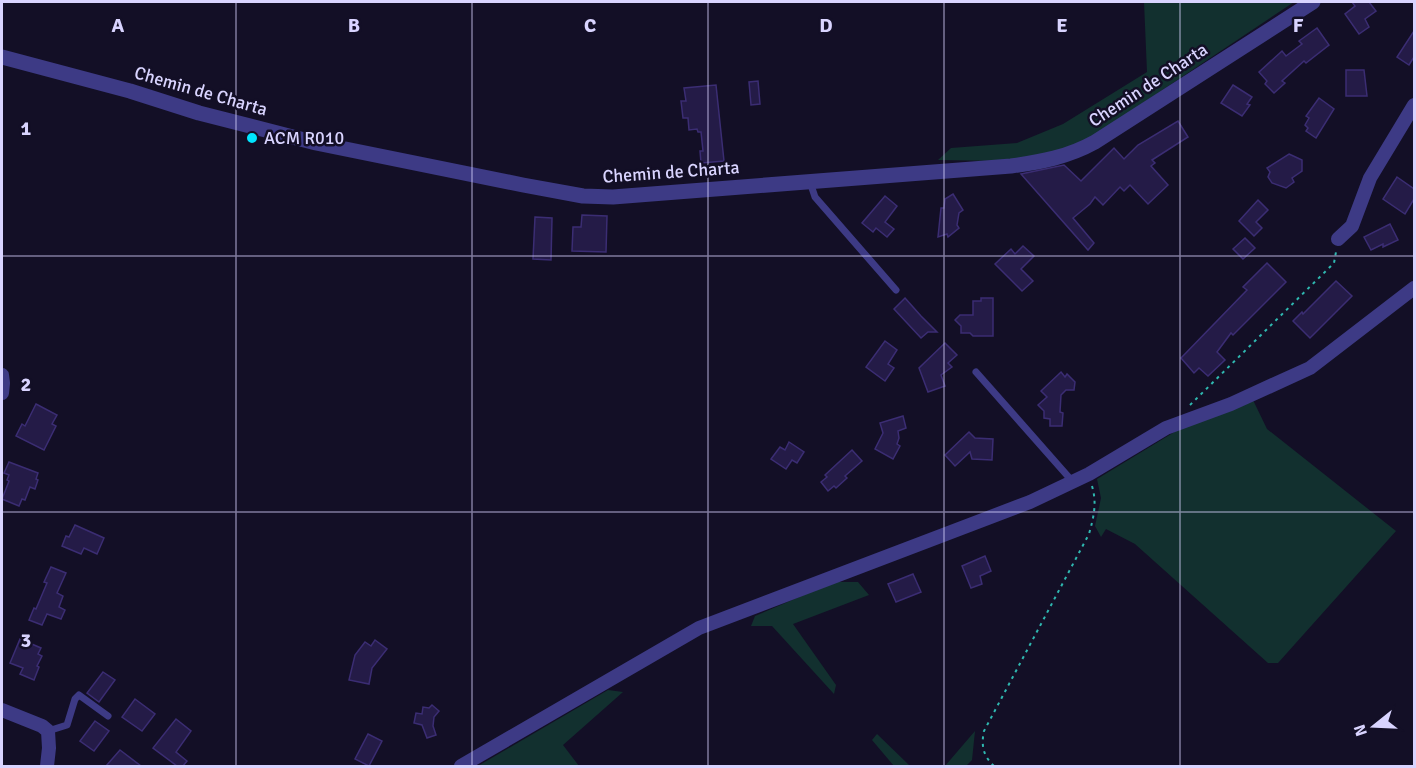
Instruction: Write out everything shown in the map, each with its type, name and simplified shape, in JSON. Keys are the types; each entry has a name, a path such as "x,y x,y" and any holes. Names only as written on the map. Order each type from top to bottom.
{"street":[{"name":"Chemin de Charta","path":"2,57 130,91 199,113 316,143 583,196 634,196 1011,166 1069,155 1104,137 1313,2"},
{"path":"1338,239 1352,226 1370,177 1414,105"},
{"path":"461,766 699,628 1030,502 1089,474 1166,428 1231,404 1310,368 1414,288"},
{"path":"2,375 2,393"},
{"path":"2,710 42,726 48,731 47,766"}],"lane":[{"path":"810,182 815,198 896,290"},
{"path":"976,372 1073,482"},
{"path":"48,731 67,725 75,699 79,695 108,716"}],"path":[{"path":"1189,406 1334,263"},
{"path":"994,766 984,752 982,742 984,730 1089,534 1095,511 1095,499 1089,474"}],"green space":[{"path":"1144,2 1294,2 1083,143 1041,157 1001,161 938,160 951,148 1017,143 1063,124 1147,72"},
{"path":"1253,400 1267,429 1396,531 1278,663 1268,663 1135,544 1106,529 1101,537 1095,526 1101,498 1097,479 1181,428"},
{"path":"834,582 858,582 869,595 793,624 836,685 834,694 772,626 751,626 755,616"},
{"path":"608,690 623,692 563,745 579,766 478,766"},
{"path":"975,731 972,760 966,766 945,766"},
{"path":"877,734 910,766 894,766 872,740"}],"building":[{"path":"1352,2 1369,2 1376,11 1365,19 1369,27 1359,34 1345,14 1355,6"},
{"path":"1317,28 1329,45 1306,63 1304,61 1282,81 1285,83 1274,93 1265,84 1267,81 1259,72 1282,51 1286,56 1302,44 1299,41"},
{"path":"1414,31 1414,57 1409,65 1397,57"},
{"path":"1346,70 1364,70 1367,96 1346,96"},
{"path":"758,81 760,104 751,105 749,82"},
{"path":"716,85 724,161 701,163 700,151 703,151 701,132 697,129 689,130 688,118 683,118 681,101 686,101 684,88"},
{"path":"1233,85 1252,97 1247,104 1250,105 1242,116 1221,103"},
{"path":"1319,98 1334,109 1316,138 1306,131 1308,128 1305,125 1309,118 1306,116"},
{"path":"1178,121 1188,137 1152,160 1155,163 1151,166 1168,185 1148,204 1130,185 1124,191 1120,187 1103,205 1095,197 1073,218 1094,243 1088,250 1021,174 1064,165 1081,181 1114,148 1124,159 1138,145"},
{"path":"1289,154 1302,160 1302,171 1292,178 1294,182 1286,188 1272,183 1268,177 1270,172 1267,168"},
{"path":"1397,177 1414,189 1414,199 1405,214 1383,199"},
{"path":"953,194 963,210 959,213 957,225 959,228 948,237 947,234 938,237 941,208 944,208 945,199"},
{"path":"885,196 897,206 885,222 894,229 887,237 876,228 873,232 862,223"},
{"path":"1258,200 1268,210 1256,222 1262,228 1254,236 1239,221"},
{"path":"582,215 607,216 606,252 572,251 573,227 581,227"},
{"path":"535,217 552,218 551,260 533,259"},
{"path":"1390,224 1398,240 1371,250 1364,237"},
{"path":"1245,238 1255,248 1243,259 1233,249"},
{"path":"1023,246 1034,256 1021,269 1033,281 1022,291 995,264 1011,249 1015,254"},
{"path":"1267,263 1286,282 1233,335 1231,333 1217,352 1225,360 1208,376 1199,368 1194,373 1181,358 1247,290 1243,287"},
{"path":"1336,281 1352,296 1310,338 1293,321"},
{"path":"905,298 937,332 928,332 921,338 894,309"},
{"path":"981,298 993,298 993,336 973,336 970,333 961,333 961,326 955,320 960,315 973,315 973,301 981,301"},
{"path":"885,341 897,350 888,364 894,368 885,381 866,367"},
{"path":"945,343 957,355 948,363 952,367 941,375 945,386 928,392 919,368"},
{"path":"1061,372 1065,377 1067,374 1075,382 1074,390 1066,390 1061,395 1062,426 1050,426 1050,419 1044,418 1044,411 1038,405 1047,397 1041,391"},
{"path":"36,404 57,415 52,424 56,426 44,450 16,436 22,424 25,426"},
{"path":"903,416 906,428 898,431 897,444 900,446 893,459 875,449 883,433 880,423"},
{"path":"969,432 975,438 993,439 992,460 972,459 970,452 955,466 945,455"},
{"path":"789,442 804,452 797,463 792,460 786,469 771,459 780,447 785,450"},
{"path":"852,450 862,461 845,476 847,478 836,488 834,486 828,491 821,482 827,477 825,475"},
{"path":"9,462 38,473 35,489 30,487 25,500 22,499 19,506 2,499 9,481 7,480 9,475 4,473"},
{"path":"75,525 104,538 97,554 84,548 81,554 62,546 66,536 69,537"},
{"path":"985,556 991,571 980,576 982,584 971,588 962,566"},
{"path":"51,567 66,573 57,593 63,596 59,607 65,610 61,619 47,614 42,625 29,620 47,583 44,582"},
{"path":"913,574 921,592 896,602 888,584"},
{"path":"20,639 41,648 38,654 42,656 34,680 20,674 23,668 10,663"},
{"path":"375,640 387,649 372,668 369,684 349,680 355,655 365,642 371,646"},
{"path":"103,672 115,680 99,702 87,693"},
{"path":"135,699 155,714 142,731 122,717"},
{"path":"432,705 439,711 434,717 433,726 436,735 427,738 422,725 414,723 416,713 422,714 423,707 429,708"},
{"path":"176,719 191,731 176,752 187,761 183,766 177,766 153,748"},
{"path":"95,721 109,731 94,751 80,741"},
{"path":"368,734 382,741 369,766 355,759"},
{"path":"120,750 141,766 106,766"}],"place":[{"name":"ACM R010","path":"252,138"}]}
